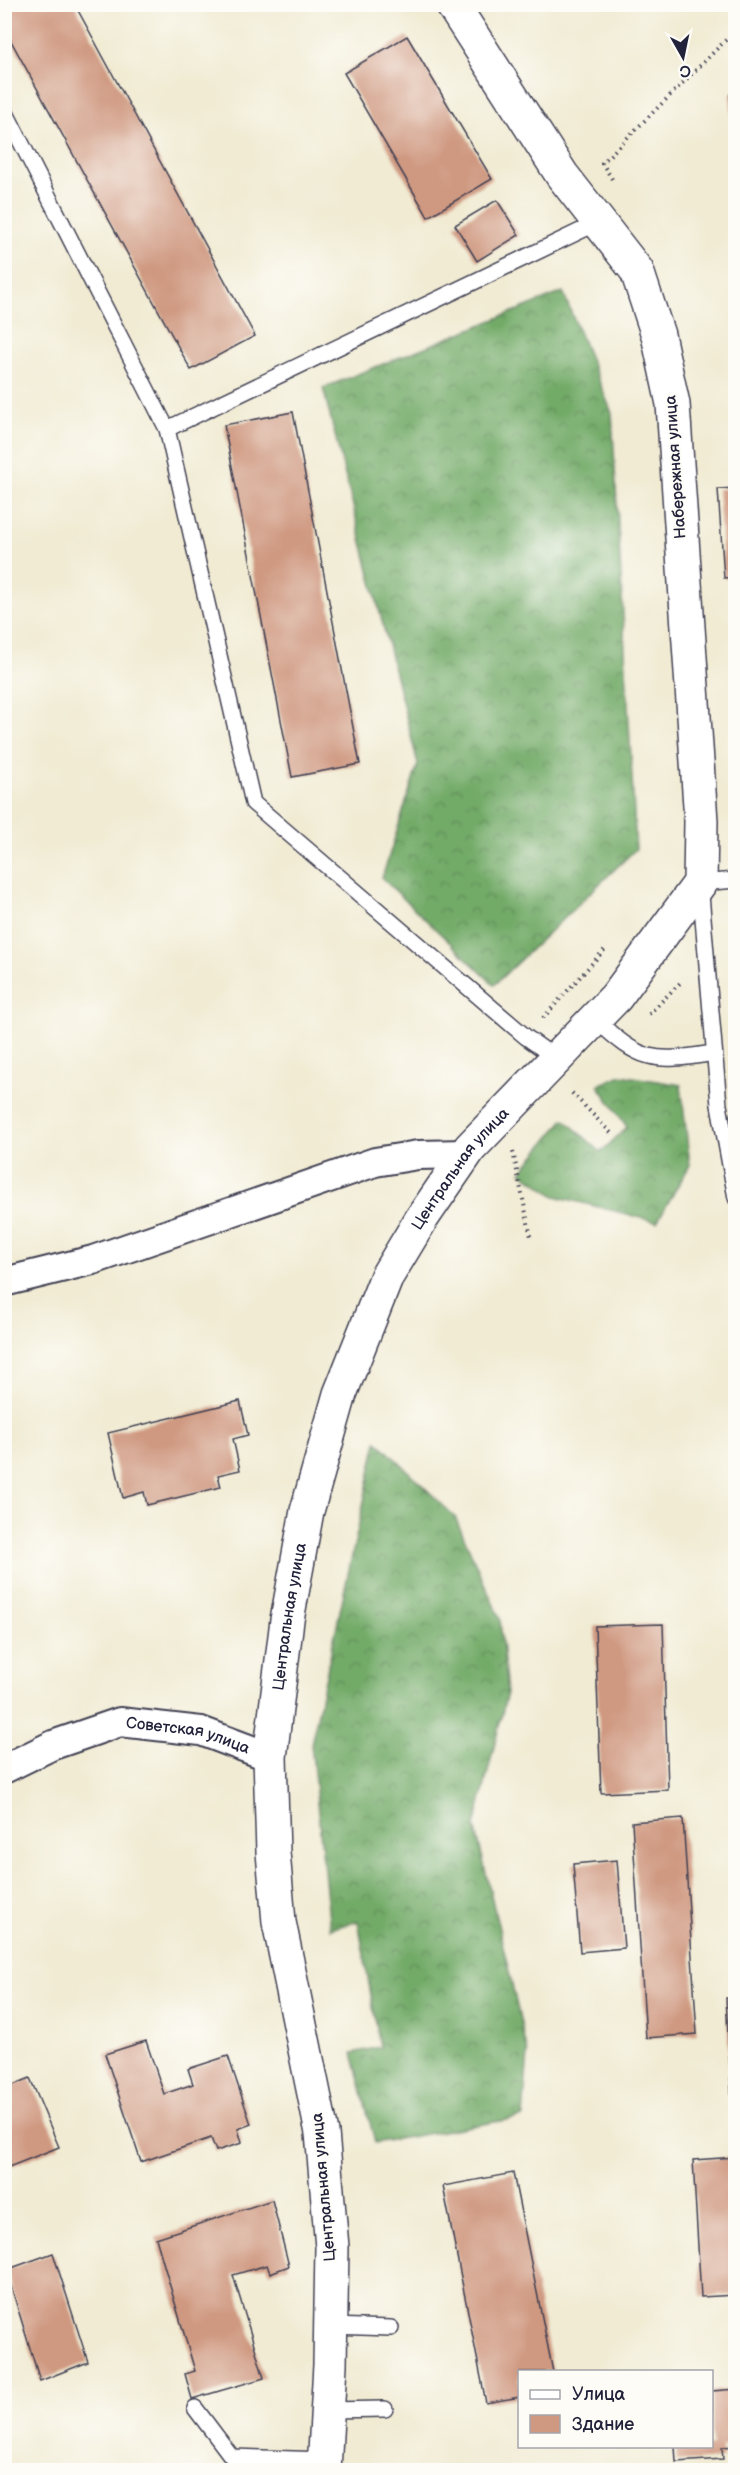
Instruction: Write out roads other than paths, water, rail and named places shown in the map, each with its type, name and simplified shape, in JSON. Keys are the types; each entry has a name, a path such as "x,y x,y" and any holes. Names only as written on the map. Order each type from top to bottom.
{"street":[{"name":"Набережная улица","path":"452,4 562,175 637,271 658,335 673,404 701,821 700,883"},
{"name":"Центральная улица","path":"324,2465 328,2409 332,2247 322,2133 279,1922 273,1852 270,1757 287,1620 307,1511 340,1394 387,1276 422,1218 466,1154 616,997 700,883"},
{"path":"4,1282 93,1260 375,1162 418,1155 466,1154"},
{"name":"Советская улица","path":"4,1769 53,1745 120,1722 201,1731 270,1757"}],"lane":[{"path":"4,109 167,429 253,803 526,1037 557,1059"},
{"path":"167,429 599,222"},
{"path":"735,880 700,883 719,1106 735,1198"},
{"path":"595,1019 634,1052 655,1058 681,1058 714,1053"},
{"path":"331,2326 391,2328"},
{"path":"195,2408 232,2457 324,2465"},
{"path":"328,2409 385,2409"}]}
